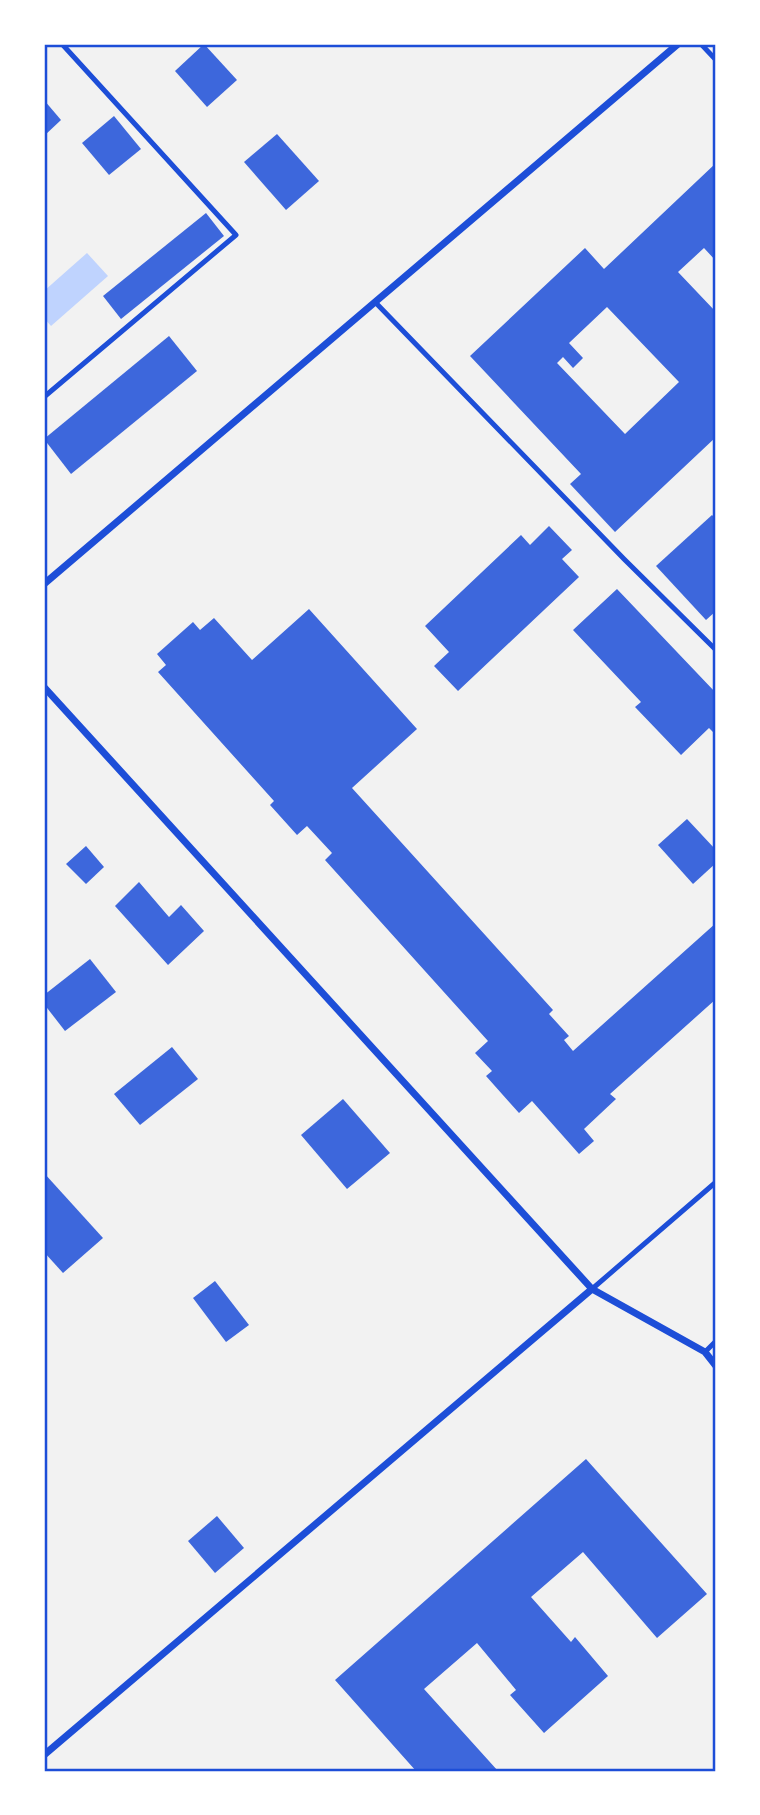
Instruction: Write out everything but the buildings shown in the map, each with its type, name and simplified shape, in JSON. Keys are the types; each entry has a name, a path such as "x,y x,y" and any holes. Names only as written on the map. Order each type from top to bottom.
{"street":[{"path":"44,584 678,44"},
{"path":"44,687 592,1289 705,1352 716,1366"},
{"path":"44,1755 592,1289"}],"lane":[{"path":"44,397 236,235 62,44"},
{"path":"701,44 716,60"},
{"path":"375,302 716,650"},
{"path":"592,1289 716,1182"},
{"path":"705,1352 716,1341"}],"water":[{"path":"87,253 108,276 51,326 44,318 44,291"}]}
